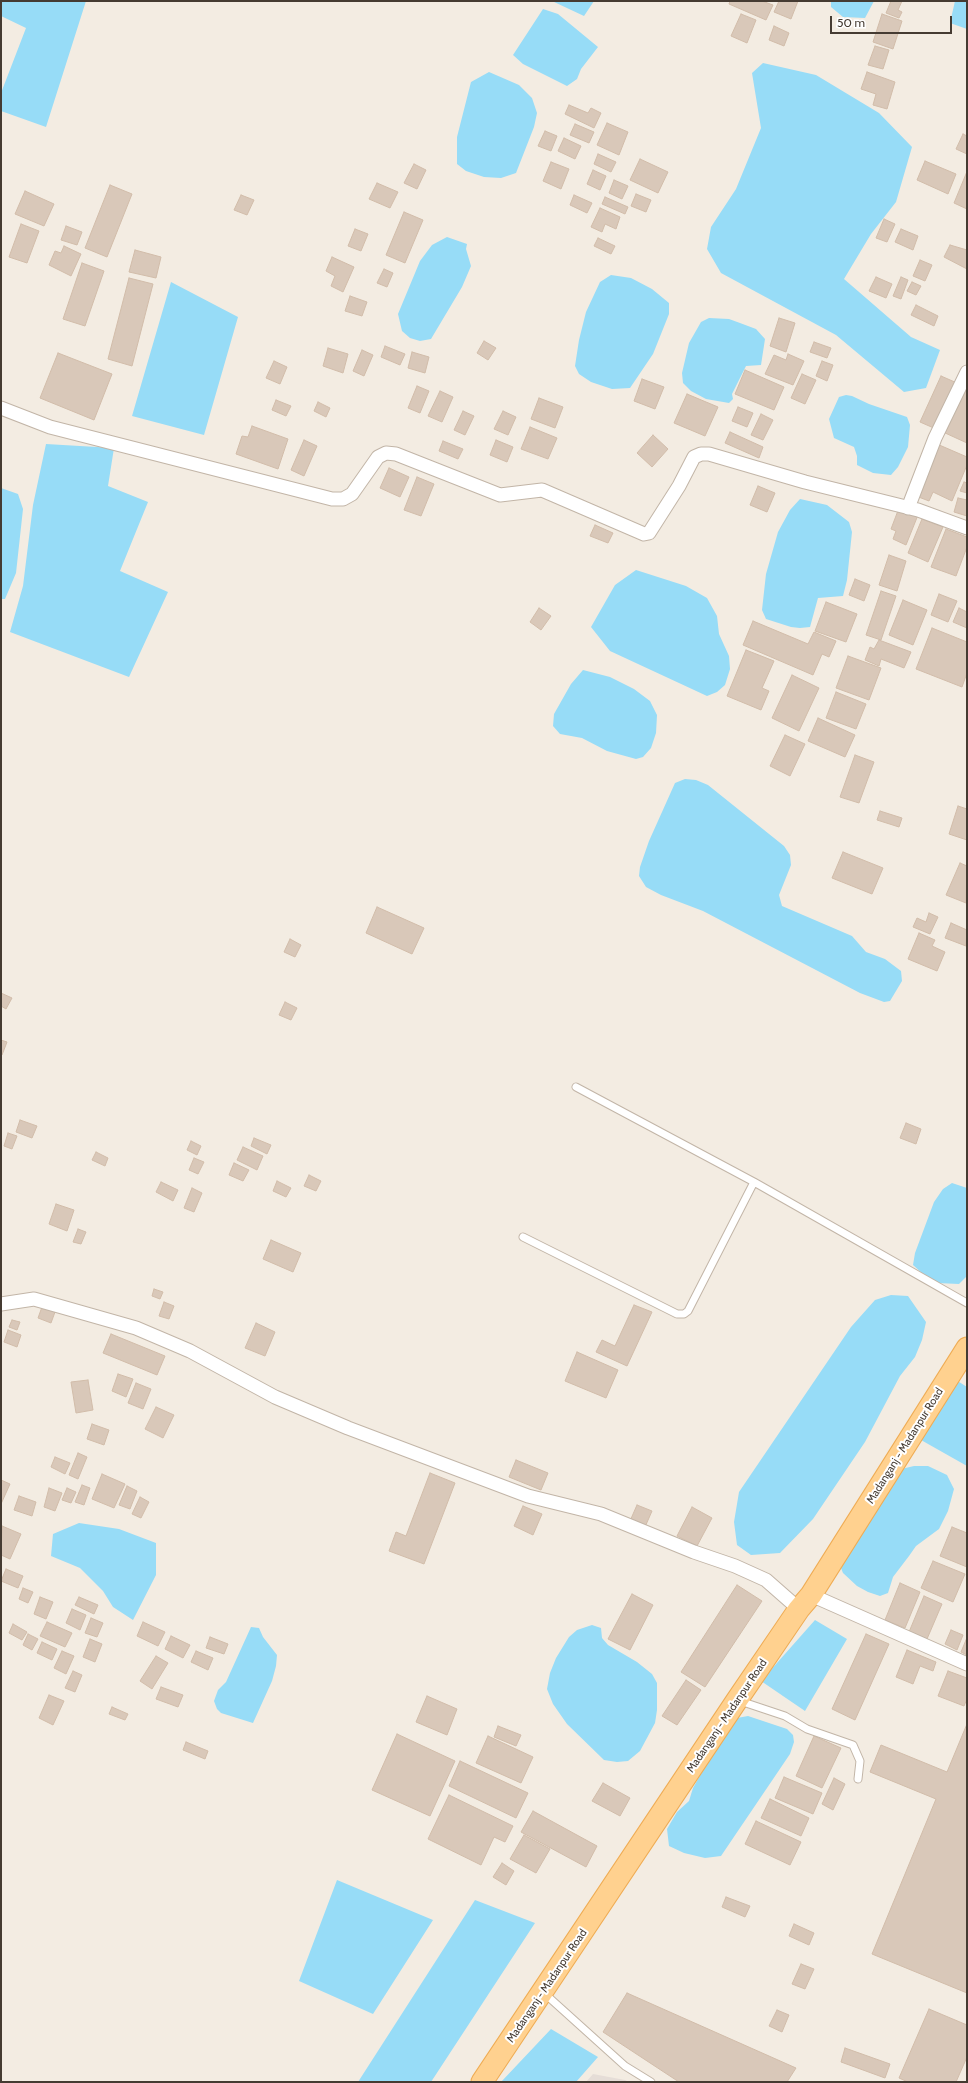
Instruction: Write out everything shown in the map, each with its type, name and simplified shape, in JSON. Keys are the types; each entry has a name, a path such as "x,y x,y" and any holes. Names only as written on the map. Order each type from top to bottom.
{"main road":[{"name":"Madanganj - Madanpur Road","path":"482,2082 805,1602 967,1348"}],"street":[{"path":"908,508 935,438 967,372"},
{"path":"1,408 50,427 332,499 343,499 352,494 378,457 386,453 396,454 500,495 542,490 644,534 649,533 679,486 694,457 701,454 709,454 805,482 908,508 967,528"},
{"path":"1,1304 34,1300 136,1328 190,1351 275,1397 348,1428 528,1496 601,1514 694,1552 735,1566 766,1580 805,1602 967,1664"}],"lane":[{"path":"576,1087 754,1182 967,1303"},
{"path":"522,1237 677,1314 684,1314 688,1310 754,1182"},
{"path":"738,1700 785,1716 807,1729 853,1745 860,1761 858,1780"},
{"path":"543,1991 625,2066 651,2082"}],"shaded area":[{"path":"593,2074 625,2080 629,2082 586,2082"}],"water":[{"path":"1,1 86,1 46,127 1,111 1,93 26,28 1,16"},
{"path":"552,1 594,1 584,16"},
{"path":"831,1 874,1 865,18 843,17 831,7"},
{"path":"955,1 967,1 967,29 950,23"},
{"path":"543,9 558,14 598,47 581,69 577,79 567,86 523,64 513,55"},
{"path":"763,63 816,75 879,113 912,147 896,202 871,234 844,279 911,337 940,350 926,388 904,392 836,335 721,273 707,249 711,227 736,189 761,128 752,73"},
{"path":"489,72 519,85 532,98 537,113 534,127 516,173 501,178 484,177 466,171 457,164 457,137 471,82"},
{"path":"447,237 467,244 466,249 471,266 462,287 431,339 420,341 410,338 402,331 398,314 420,261 432,245"},
{"path":"611,275 631,278 652,289 669,303 669,314 653,354 630,388 612,389 591,382 579,374 575,366 579,340 586,312 600,282"},
{"path":"171,282 238,317 204,435 132,416"},
{"path":"709,318 729,319 756,329 765,339 761,365 746,366 732,394 733,399 729,403 706,399 691,391 683,383 682,373 689,343 701,322"},
{"path":"846,395 907,417 910,425 908,447 898,467 891,475 873,473 857,465 857,456 854,447 834,438 829,419 839,397"},
{"path":"46,444 114,448 108,486 148,502 120,571 168,592 129,677 10,632 23,586 33,505"},
{"path":"1,488 18,494 23,509 16,573 5,599 1,599"},
{"path":"800,499 827,505 849,522 852,532 847,580 843,596 818,598 810,627 800,628 791,627 766,619 762,610 766,574 778,532 790,510"},
{"path":"636,570 686,586 707,598 717,616 719,634 729,656 730,669 725,685 717,692 707,696 610,651 591,627 615,585"},
{"path":"583,670 610,677 634,689 650,701 657,715 656,733 651,748 643,757 636,759 607,751 582,738 560,734 553,726 554,714 571,684"},
{"path":"685,779 696,780 708,785 784,846 790,855 791,865 779,895 782,906 852,936 866,952 885,959 901,971 902,981 890,1001 884,1002 860,993 703,911 661,895 646,887 639,876 640,867 649,841 675,783"},
{"path":"952,1183 967,1188 967,1276 959,1284 937,1283 913,1265 915,1253 934,1202 943,1189"},
{"path":"891,1295 908,1296 926,1322 922,1340 915,1357 900,1376 865,1442 813,1519 780,1553 751,1555 737,1545 734,1522 739,1492 851,1327 875,1300"},
{"path":"953,1378 967,1387 967,1466 921,1440"},
{"path":"914,1466 928,1466 947,1475 954,1489 948,1511 939,1529 916,1546 893,1577 888,1593 880,1596 857,1586 843,1573 839,1563 897,1470"},
{"path":"79,1523 119,1529 156,1543 156,1575 133,1620 113,1607 103,1591 80,1568 51,1556 53,1534"},
{"path":"815,1620 847,1639 805,1711 761,1681"},
{"path":"592,1625 601,1628 602,1638 608,1645 637,1662 652,1674 657,1683 657,1710 655,1723 640,1751 628,1761 617,1762 604,1760 567,1724 553,1704 547,1689 550,1673 556,1658 569,1637 577,1630"},
{"path":"251,1627 259,1628 263,1637 277,1655 272,1681 253,1723 221,1713 217,1709 214,1701 218,1690 226,1682"},
{"path":"748,1716 787,1729 793,1735 794,1742 790,1754 721,1856 705,1858 684,1853 669,1846 667,1829 677,1812 689,1801 693,1788 716,1747 737,1718"},
{"path":"337,1880 433,1920 373,2014 299,1981"},
{"path":"475,1900 535,1923 431,2082 358,2082"},
{"path":"551,2029 598,2057 576,2082 501,2082"}],"building":[{"path":"730,1 762,1 773,5 766,20 729,4"},
{"path":"779,1 798,1 791,19 774,12"},
{"path":"891,1 902,1 898,10 902,12 899,18 886,13"},
{"path":"741,14 756,20 747,43 731,36"},
{"path":"882,14 902,21 893,49 873,42"},
{"path":"774,26 789,33 784,46 769,40"},
{"path":"875,46 889,50 883,69 868,65"},
{"path":"867,72 895,82 887,109 873,105 876,94 861,89"},
{"path":"569,105 588,113 591,108 601,113 594,128 565,114"},
{"path":"607,123 628,132 619,155 597,145"},
{"path":"575,124 594,132 589,143 570,135"},
{"path":"545,131 557,136 551,151 538,146"},
{"path":"963,134 967,136 967,154 956,149"},
{"path":"564,138 581,146 575,159 558,151"},
{"path":"598,154 616,162 611,172 594,164"},
{"path":"640,159 668,172 658,193 630,180"},
{"path":"925,161 956,174 948,194 917,180"},
{"path":"551,162 569,169 561,189 543,181"},
{"path":"414,164 426,170 417,189 404,183"},
{"path":"593,170 606,176 600,190 587,184"},
{"path":"966,174 967,175 967,209 954,203"},
{"path":"614,180 628,186 622,199 609,193"},
{"path":"377,183 398,192 390,208 369,199"},
{"path":"110,185 132,194 107,257 85,248"},
{"path":"25,191 54,204 44,226 15,214"},
{"path":"636,194 651,200 646,212 631,206"},
{"path":"241,195 254,200 247,215 234,210"},
{"path":"574,195 592,203 587,213 570,205"},
{"path":"605,197 628,207 625,214 602,204"},
{"path":"600,208 620,217 616,229 605,224 602,232 591,227"},
{"path":"404,212 423,220 405,263 386,255"},
{"path":"884,219 895,224 887,242 876,238"},
{"path":"21,224 39,231 27,263 9,257"},
{"path":"66,226 82,232 77,245 61,240"},
{"path":"355,229 368,234 361,251 348,246"},
{"path":"901,229 918,236 913,250 895,242"},
{"path":"598,238 615,246 611,254 594,246"},
{"path":"950,245 967,250 967,269 944,257"},
{"path":"64,246 81,254 71,276 49,265 55,251 61,253"},
{"path":"135,250 161,257 156,278 129,272"},
{"path":"332,257 354,267 343,292 331,286 335,276 326,271"},
{"path":"920,260 932,265 925,281 913,276"},
{"path":"82,263 104,271 85,326 63,319"},
{"path":"384,269 393,273 387,287 377,283"},
{"path":"876,277 892,284 886,298 869,291"},
{"path":"901,277 908,280 901,299 893,296"},
{"path":"129,278 153,284 132,366 108,359"},
{"path":"912,282 921,286 916,295 907,291"},
{"path":"350,296 367,302 362,316 345,311"},
{"path":"916,305 938,316 934,326 911,315"},
{"path":"779,318 795,323 786,352 770,346"},
{"path":"484,341 496,348 488,360 477,353"},
{"path":"814,342 831,348 827,358 810,352"},
{"path":"385,346 405,354 400,365 381,357"},
{"path":"328,348 348,354 343,373 323,366"},
{"path":"362,350 373,355 364,376 353,371"},
{"path":"412,352 429,357 425,373 408,368"},
{"path":"58,353 112,374 94,420 40,398"},
{"path":"788,354 804,361 793,385 765,374 774,355 786,360"},
{"path":"274,361 287,367 280,384 266,378"},
{"path":"822,361 833,365 827,381 816,376"},
{"path":"745,370 784,387 774,410 735,394"},
{"path":"802,374 816,380 805,404 791,398"},
{"path":"941,376 957,383 936,429 920,422"},
{"path":"642,379 664,387 655,409 634,401"},
{"path":"417,386 429,391 420,413 408,408"},
{"path":"963,389 967,390 967,443 943,432"},
{"path":"440,391 453,397 442,422 428,416"},
{"path":"687,394 718,407 705,436 674,423"},
{"path":"539,398 563,407 555,428 531,419"},
{"path":"276,400 291,406 286,416 272,410"},
{"path":"318,402 330,408 326,417 314,411"},
{"path":"738,407 753,413 747,427 732,421"},
{"path":"463,411 474,416 465,435 454,430"},
{"path":"503,411 516,417 508,435 494,429"},
{"path":"761,414 773,420 763,440 751,435"},
{"path":"252,426 288,439 278,469 236,454 242,436 248,437"},
{"path":"530,427 557,438 548,459 521,449"},
{"path":"730,432 763,447 759,458 725,443"},
{"path":"653,435 668,449 652,467 637,453"},
{"path":"304,440 317,446 304,476 291,470"},
{"path":"496,440 513,447 507,462 490,455"},
{"path":"443,441 463,449 458,459 439,451"},
{"path":"937,444 967,457 967,465 952,501 933,492 929,501 916,496"},
{"path":"389,468 409,477 400,497 380,488"},
{"path":"417,477 434,484 421,516 404,510"},
{"path":"964,482 967,483 967,493 960,491"},
{"path":"758,486 775,493 767,512 750,505"},
{"path":"958,498 967,500 967,516 954,512"},
{"path":"899,508 918,515 906,545 893,539 896,531 891,529"},
{"path":"922,519 943,527 928,562 908,553"},
{"path":"595,525 613,533 608,543 590,536"},
{"path":"946,529 967,537 967,547 956,576 931,567"},
{"path":"889,555 906,561 897,591 879,585"},
{"path":"855,579 870,585 864,601 849,595"},
{"path":"881,591 896,596 881,640 866,635"},
{"path":"939,594 957,601 948,622 931,615"},
{"path":"903,600 927,610 913,645 889,635"},
{"path":"826,602 857,614 846,642 815,631"},
{"path":"539,608 551,616 541,630 530,622"},
{"path":"959,608 967,612 967,628 953,622"},
{"path":"753,621 808,644 814,632 836,641 829,657 822,654 813,675 743,645"},
{"path":"932,628 967,642 967,673 962,687 916,669"},
{"path":"879,640 911,652 904,668 881,659 879,666 865,660 870,647 874,649"},
{"path":"746,650 774,661 762,688 769,691 761,710 727,696"},
{"path":"848,656 881,668 869,700 836,688"},
{"path":"792,675 819,688 799,731 772,718"},
{"path":"836,692 866,704 856,729 826,718"},
{"path":"818,718 855,735 845,757 808,741"},
{"path":"785,735 805,744 790,776 770,766"},
{"path":"855,755 874,762 859,803 840,797"},
{"path":"958,806 967,809 967,840 949,834"},
{"path":"880,811 902,818 899,827 877,820"},
{"path":"843,852 883,868 872,894 832,878"},
{"path":"960,863 967,866 966,903 946,895"},
{"path":"377,907 424,928 412,954 366,933"},
{"path":"929,913 938,917 930,934 913,927 917,918 926,922"},
{"path":"951,923 967,930 966,946 945,938"},
{"path":"919,933 935,940 932,946 945,952 937,971 908,959"},
{"path":"290,939 301,945 295,957 284,952"},
{"path":"1,993 12,998 6,1009 1,1006"},
{"path":"285,1002 297,1008 291,1020 279,1015"},
{"path":"1,1040 7,1042 2,1055 1,1054"},
{"path":"20,1120 37,1126 32,1138 16,1132"},
{"path":"906,1123 921,1129 916,1144 900,1138"},
{"path":"8,1133 17,1136 12,1149 4,1146"},
{"path":"254,1138 271,1145 267,1154 251,1146"},
{"path":"191,1141 201,1146 197,1155 187,1150"},
{"path":"243,1147 263,1156 257,1170 237,1160"},
{"path":"96,1152 108,1158 105,1166 92,1160"},
{"path":"194,1158 204,1162 198,1174 189,1170"},
{"path":"234,1163 249,1170 243,1181 229,1175"},
{"path":"309,1175 321,1181 316,1191 304,1186"},
{"path":"277,1181 291,1188 286,1197 273,1191"},
{"path":"161,1182 178,1190 173,1201 156,1192"},
{"path":"192,1188 202,1193 194,1212 184,1208"},
{"path":"56,1204 74,1210 67,1231 49,1224"},
{"path":"78,1229 86,1232 81,1244 73,1242"},
{"path":"271,1240 301,1253 293,1272 263,1259"},
{"path":"154,1289 163,1292 160,1299 152,1296"},
{"path":"164,1302 174,1306 169,1319 159,1316"},
{"path":"634,1305 652,1312 627,1366 596,1352 602,1340 615,1346"},
{"path":"42,1307 55,1312 51,1323 38,1318"},
{"path":"12,1320 20,1322 17,1330 9,1327"},
{"path":"256,1323 275,1332 265,1356 245,1348"},
{"path":"8,1330 21,1335 17,1347 4,1342"},
{"path":"111,1334 165,1356 157,1375 103,1353"},
{"path":"577,1352 618,1370 606,1398 565,1381"},
{"path":"118,1374 133,1379 126,1397 112,1391"},
{"path":"88,1380 93,1410 76,1413 71,1382"},
{"path":"136,1383 151,1389 143,1409 128,1403"},
{"path":"156,1407 174,1415 163,1438 145,1429"},
{"path":"92,1424 109,1430 104,1445 87,1439"},
{"path":"78,1453 87,1457 78,1479 69,1475"},
{"path":"55,1457 70,1463 65,1474 51,1467"},
{"path":"516,1460 548,1473 541,1490 509,1477"},
{"path":"430,1473 455,1483 424,1564 389,1551 396,1532 406,1536"},
{"path":"102,1474 125,1484 114,1508 92,1499"},
{"path":"1,1480 10,1484 1,1504"},
{"path":"82,1485 90,1488 84,1505 75,1502"},
{"path":"127,1486 137,1491 130,1509 119,1505"},
{"path":"49,1488 62,1493 55,1511 44,1507"},
{"path":"67,1488 76,1492 71,1503 62,1500"},
{"path":"19,1496 36,1502 32,1516 14,1510"},
{"path":"140,1497 149,1502 141,1518 132,1514"},
{"path":"637,1505 652,1511 645,1527 630,1521"},
{"path":"523,1506 542,1514 533,1535 514,1526"},
{"path":"692,1507 712,1518 697,1546 677,1536"},
{"path":"2,1526 21,1534 10,1559 1,1555"},
{"path":"952,1527 967,1533 967,1567 940,1556"},
{"path":"933,1561 965,1574 953,1602 921,1588"},
{"path":"6,1569 23,1576 18,1588 1,1581"},
{"path":"900,1583 920,1592 905,1628 885,1620"},
{"path":"737,1585 762,1601 705,1687 681,1672"},
{"path":"23,1588 33,1592 28,1603 19,1599"},
{"path":"632,1594 653,1605 630,1650 608,1639"},
{"path":"924,1596 942,1604 927,1639 909,1632"},
{"path":"40,1597 53,1602 46,1619 34,1614"},
{"path":"79,1597 98,1605 94,1614 75,1605"},
{"path":"72,1609 86,1615 80,1630 66,1623"},
{"path":"91,1618 103,1623 97,1637 85,1633"},
{"path":"47,1622 72,1633 65,1647 40,1636"},
{"path":"143,1622 165,1632 158,1646 137,1636"},
{"path":"13,1624 27,1632 22,1640 9,1633"},
{"path":"951,1630 963,1635 957,1650 945,1644"},
{"path":"28,1634 38,1639 32,1650 23,1645"},
{"path":"866,1634 889,1644 855,1720 832,1709"},
{"path":"171,1636 190,1645 183,1658 165,1649"},
{"path":"210,1637 228,1644 224,1654 206,1648"},
{"path":"90,1639 102,1644 95,1662 83,1657"},
{"path":"967,1640 967,1655 961,1652"},
{"path":"42,1642 57,1649 52,1660 37,1653"},
{"path":"907,1650 936,1662 933,1671 920,1666 913,1684 896,1677"},
{"path":"62,1651 74,1656 66,1674 54,1668"},
{"path":"196,1651 213,1658 208,1670 191,1662"},
{"path":"156,1656 168,1663 152,1689 140,1681"},
{"path":"73,1671 82,1675 75,1692 65,1688"},
{"path":"948,1671 967,1678 967,1699 964,1706 938,1696"},
{"path":"686,1680 701,1690 677,1725 662,1716"},
{"path":"161,1687 183,1695 178,1707 156,1699"},
{"path":"49,1695 64,1701 53,1725 39,1718"},
{"path":"427,1696 457,1709 447,1735 416,1722"},
{"path":"112,1707 128,1714 125,1720 109,1714"},
{"path":"967,1724 967,1993 872,1954 936,1799 870,1772 881,1745 947,1772"},
{"path":"498,1726 521,1735 516,1746 494,1737"},
{"path":"397,1734 455,1761 430,1816 372,1790"},
{"path":"488,1736 533,1757 521,1783 476,1763"},
{"path":"814,1736 841,1748 822,1788 796,1776"},
{"path":"186,1742 208,1751 205,1759 183,1750"},
{"path":"460,1761 528,1793 516,1818 449,1786"},
{"path":"784,1777 822,1793 813,1814 775,1798"},
{"path":"834,1778 845,1784 833,1810 822,1804"},
{"path":"603,1783 630,1798 620,1816 592,1801"},
{"path":"449,1795 513,1826 505,1842 494,1837 481,1865 428,1839"},
{"path":"770,1799 809,1818 801,1836 761,1818"},
{"path":"533,1811 597,1846 586,1867 521,1832"},
{"path":"756,1821 801,1842 790,1865 745,1844"},
{"path":"524,1835 550,1849 536,1873 510,1859"},
{"path":"502,1863 514,1871 506,1885 493,1877"},
{"path":"726,1897 750,1906 745,1917 722,1907"},
{"path":"794,1924 814,1933 809,1945 789,1936"},
{"path":"801,1964 814,1969 805,1989 792,1984"},
{"path":"627,1993 796,2068 787,2082 679,2082 603,2032"},
{"path":"929,2009 967,2025 967,2057 956,2082 908,2082 899,2078"},
{"path":"777,2010 789,2015 782,2032 769,2026"},
{"path":"845,2048 890,2064 885,2078 841,2062"}]}
